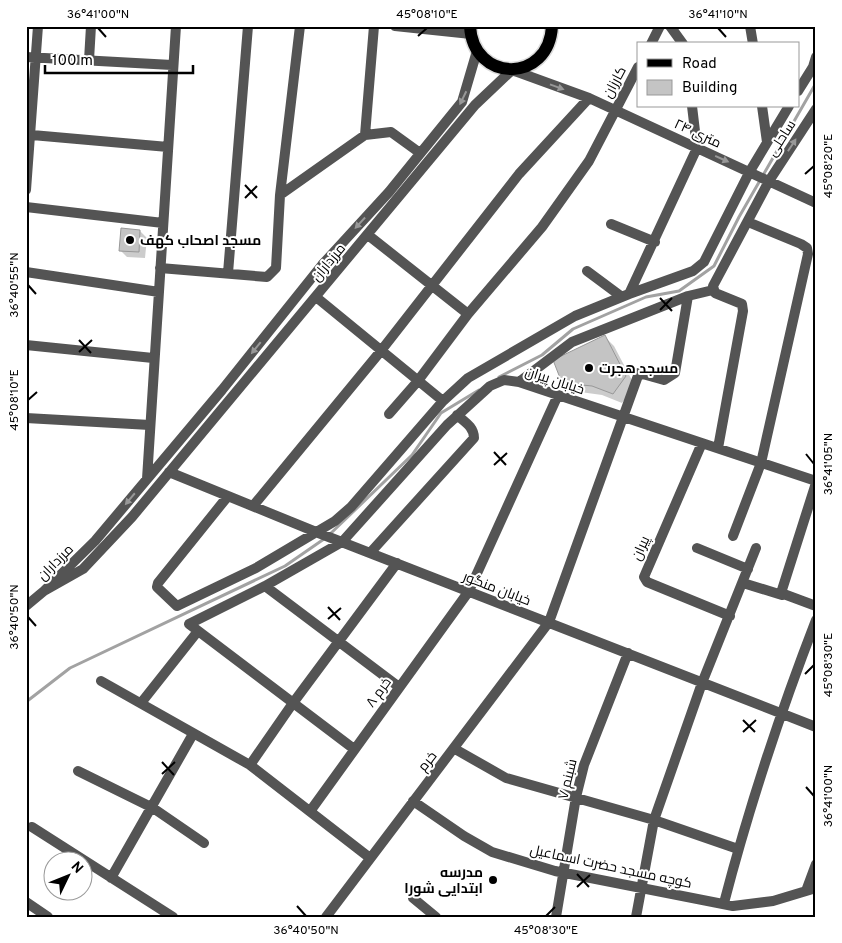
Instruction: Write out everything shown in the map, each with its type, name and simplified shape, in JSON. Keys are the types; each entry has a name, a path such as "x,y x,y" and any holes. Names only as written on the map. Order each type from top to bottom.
{"main road":[{"path":"470,30 477,51 487,61 498,67 512,70 525,67 537,60 546,50 551,38 552,26"}],"street":[{"path":"26,190 32,135 29,109 30,58 38,26"},
{"path":"89,60 91,26"},
{"path":"147,479 153,358 176,26"},
{"path":"228,273 248,26"},
{"path":"160,268 267,276 276,268 280,195 300,26"},
{"path":"365,135 374,26"},
{"path":"395,26 470,30"},
{"path":"652,42 660,26"},
{"path":"670,26 682,42"},
{"path":"750,26 753,42"},
{"name":"مرزداران","path":"44,592 95,541 322,265 389,192 462,102 477,51"},
{"path":"800,88 813,67 816,57"},
{"path":"30,58 172,65"},
{"name":"کارزان","path":"389,414 417,382 468,314 548,220 589,161 637,69"},
{"name":"۲۴ متری","path":"512,70 589,98 816,203"},
{"name":"مرزداران","path":"44,592 83,569 170,472 476,105 512,70"},
{"path":"252,506 380,352 519,174 589,98"},
{"path":"587,271 626,296 655,242 697,148 692,108"},
{"path":"762,108 767,142"},
{"name":"ساحلی","path":"228,496 158,583 157,587 160,591 177,606 256,568 335,521 442,401 479,371 575,316 699,267 704,262 750,172 788,108"},
{"name":"ساحلی","path":"713,290 769,182 815,114"},
{"path":"280,195 365,135 391,132 420,153"},
{"path":"32,135 168,147"},
{"path":"26,206 162,223"},
{"path":"733,536 761,463 812,255 801,244 748,222"},
{"path":"611,224 655,242"},
{"path":"368,235 468,314"},
{"path":"26,272 159,292"},
{"path":"519,382 572,342 688,296 713,290 715,293 738,301 742,304 743,311 718,448"},
{"name":"خرم","path":"326,917 413,801 455,749 549,622 638,373 664,380 675,374 688,296"},
{"path":"316,297 380,352 442,401"},
{"path":"26,345 153,358"},
{"name":"خیابان پیران","path":"198,631 189,624 265,586 342,542 457,415 498,382 504,380 519,382 816,482"},
{"name":"خرم ۸","path":"311,810 469,591 558,395"},
{"path":"370,553 474,438 474,432 471,427 457,415"},
{"path":"26,418 150,425"},
{"name":"پیران","path":"702,443 644,577 647,582 730,616"},
{"name":"خیابان منگور","path":"170,472 316,532 816,727"},
{"path":"782,595 781,593 816,482"},
{"path":"697,548 748,569"},
{"path":"636,917 654,820 702,683 756,548"},
{"path":"250,765 293,702 397,563"},
{"path":"743,583 816,606"},
{"path":"265,586 400,687"},
{"path":"27,603 44,592"},
{"path":"724,903 738,849 780,713 816,620"},
{"path":"141,703 198,631 354,749"},
{"name":"شبنم ۷","path":"556,917 576,797 584,765 628,653"},
{"path":"101,681 250,765 311,810 370,858"},
{"path":"111,878 153,808 193,734"},
{"path":"455,749 506,778 654,820 738,849"},
{"path":"78,771 153,808 204,843"},
{"name":"کوچه مسجد حضرت اسماعیل","path":"413,801 464,836 492,852 564,872 640,888 744,906 773,902 811,890"},
{"path":"32,827 173,917"},
{"path":"811,890 816,864"},
{"path":"413,898 436,917"},
{"path":"26,902 48,917"},
{"path":"740,917 744,906"}],"building":[{"name":"مسجد اصحاب کهف","path":"121,228 140,230 139,252 119,251"},
{"name":"مسجد هجرت","path":"605,335 626,376 613,394 592,386 562,383 553,360"}],"waterway":[{"path":"499,377 542,355 573,329 646,297 679,291 714,266 739,217 816,83"},
{"path":"329,535 412,455 441,413 479,390"},
{"path":"26,702 70,668 285,566 324,539"}],"place":[{"name":"مسجد اصحاب کهف","path":"130,240"},
{"name":"مسجد هجرت","path":"589,368"},
{"name":"مدرسه ابتدایی شورا","path":"493,880"}]}
